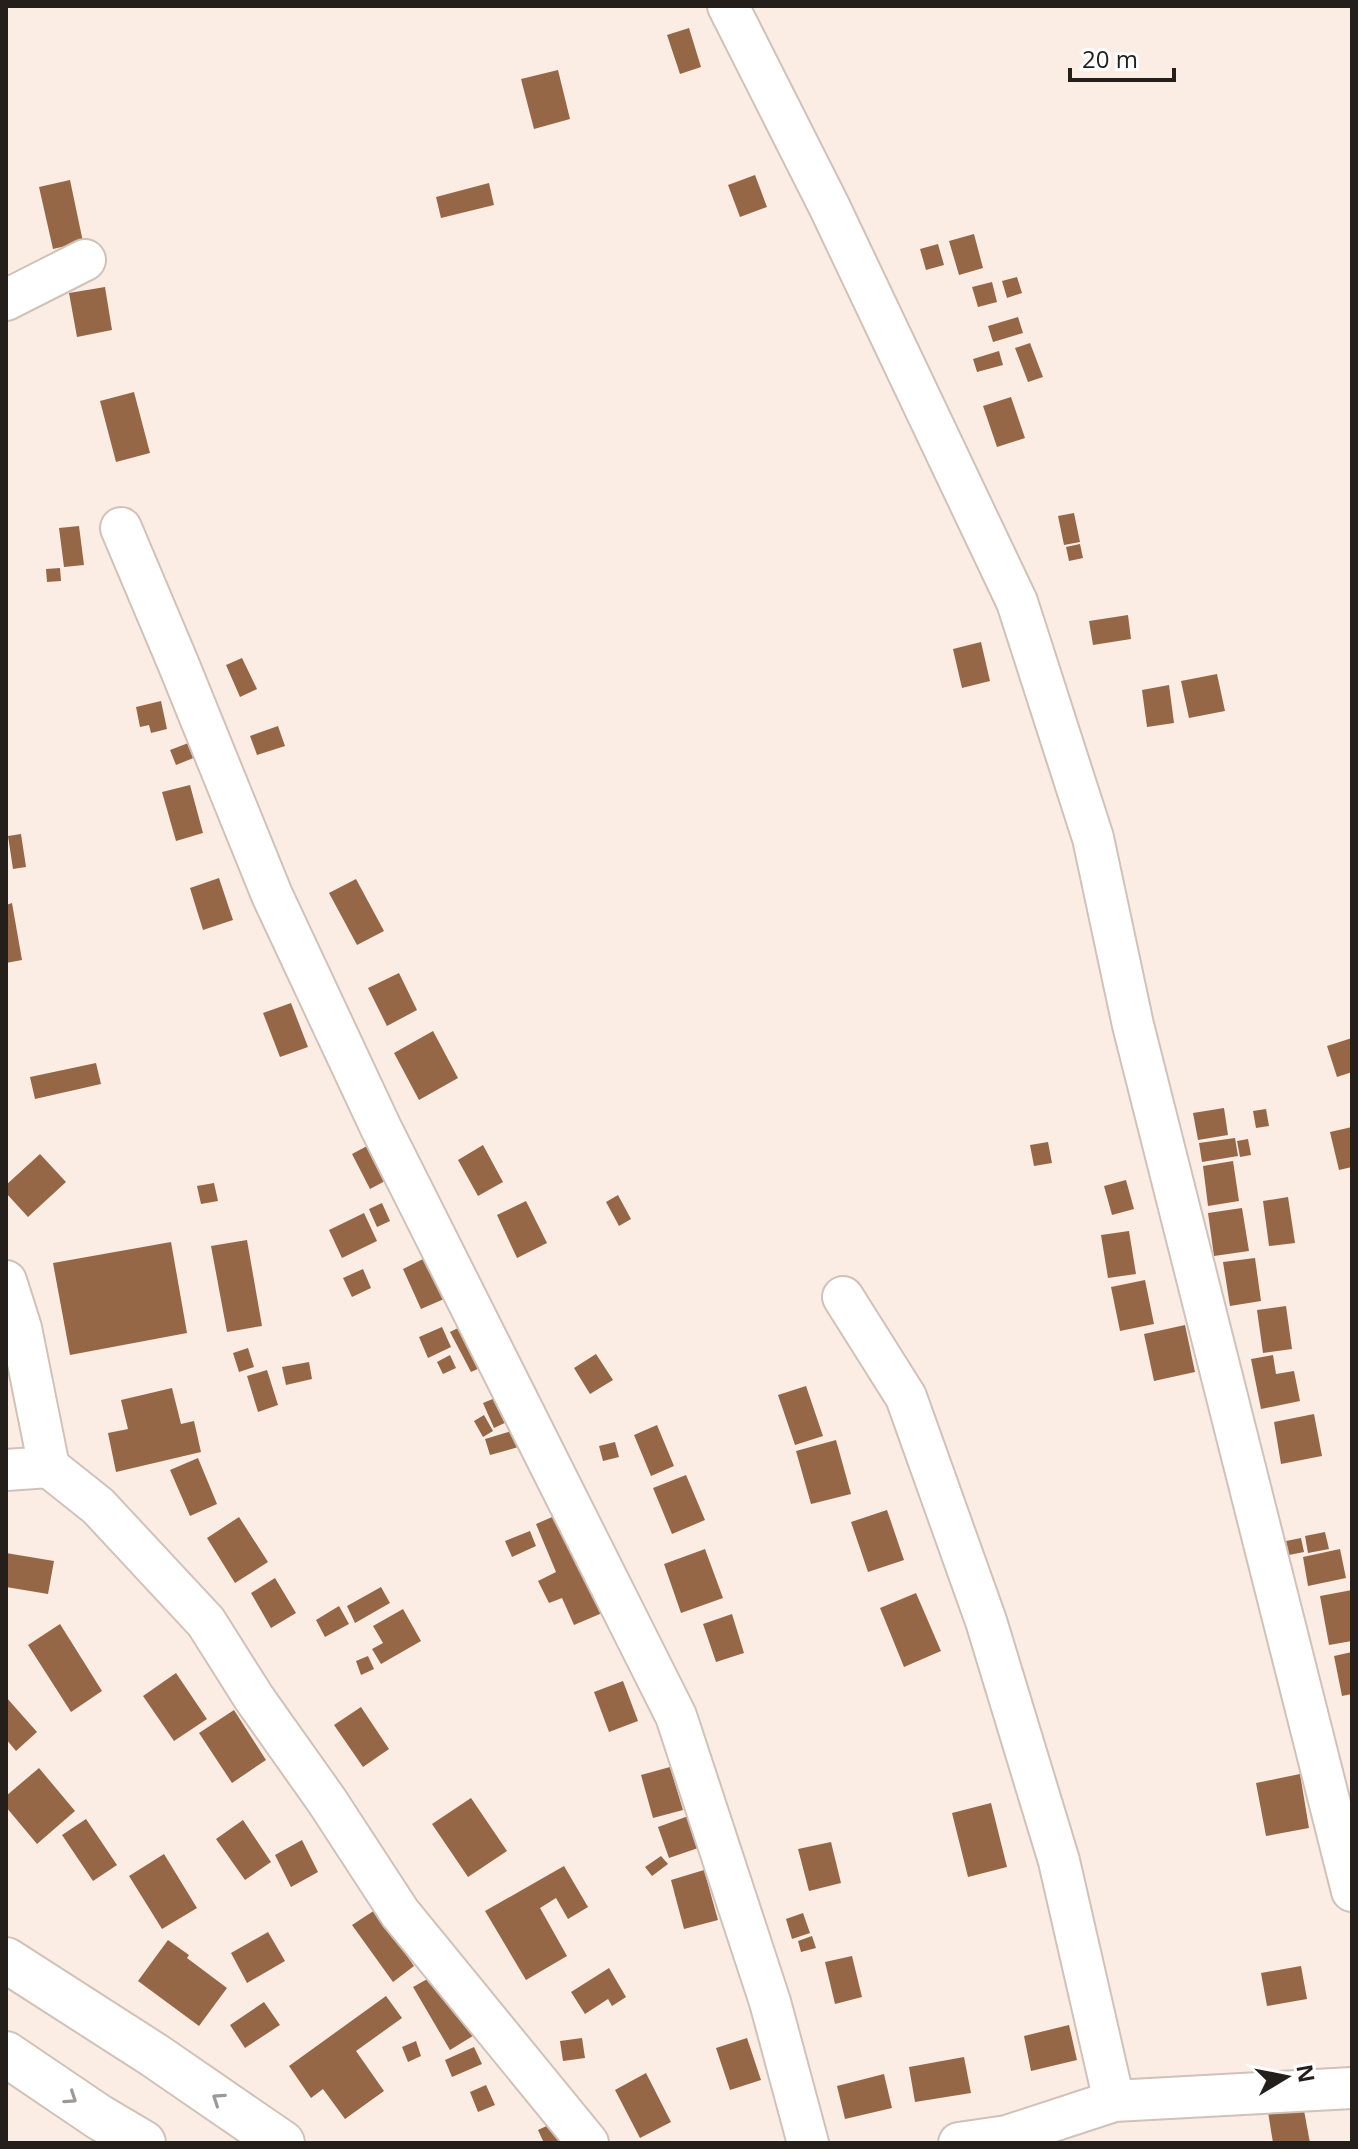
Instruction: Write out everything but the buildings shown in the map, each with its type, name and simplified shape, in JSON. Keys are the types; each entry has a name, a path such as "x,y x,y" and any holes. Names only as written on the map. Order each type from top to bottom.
{"main road":[{"path":"6,1960 154,2055 282,2143"},
{"path":"6,2054 143,2143"}],"street":[{"path":"728,6 829,206 1017,602 1093,838 1133,1025 1352,1891"},
{"path":"6,300 85,260"},
{"path":"121,528 272,895 381,1128 676,1716 770,2002 808,2143"},
{"path":"6,1281 21,1328 49,1467 98,1506 206,1622 400,1913 588,2143"},
{"path":"843,1297 906,1397 986,1621 1059,1861 1114,2101"},
{"path":"6,1470 49,1467"},
{"path":"959,2143 1007,2136 1114,2101 1352,2088"}]}
